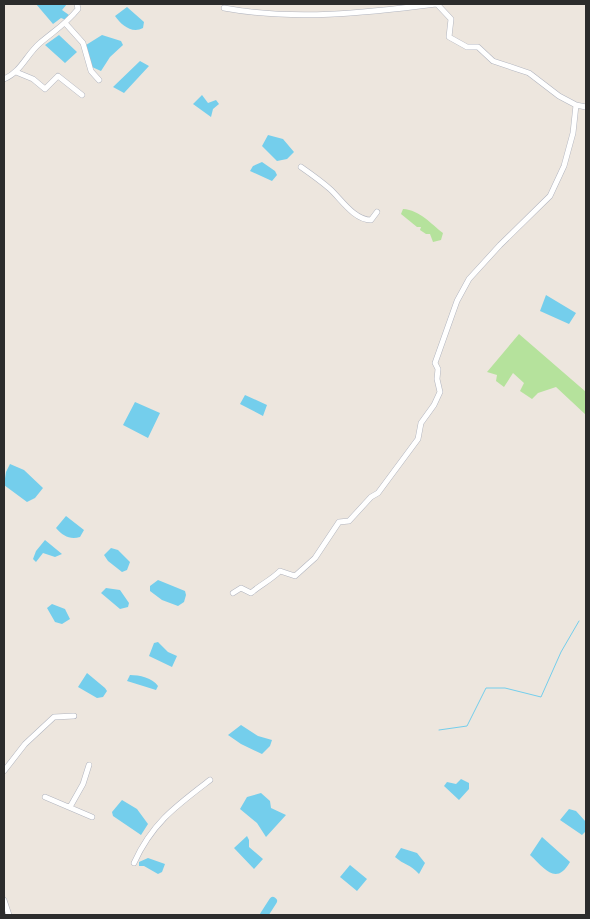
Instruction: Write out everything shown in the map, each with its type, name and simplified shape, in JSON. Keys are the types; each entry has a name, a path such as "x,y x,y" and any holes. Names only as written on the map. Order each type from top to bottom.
{"street":[{"path":"4,79 16,72 38,45 66,24 78,9 75,4"},
{"path":"224,8 309,16 436,4 450,19 449,36 467,48 478,48 493,61 529,72 544,86 576,105 586,107"},
{"path":"66,24 83,43 91,71 100,80"},
{"path":"16,72 33,79 45,89 58,76 82,95"},
{"path":"233,593 241,588 251,593 260,585 273,579 280,571 295,576 314,558 339,522 349,521 371,497 378,494 392,477 396,468 418,439 421,423 434,406 440,392 438,369 435,363 457,301 469,279 489,256 550,196 564,166 573,133 576,105"},
{"path":"302,167 330,190 345,206 366,220 371,220 377,212"},
{"path":"4,771 25,744 54,717 74,716"},
{"path":"70,807 83,784 89,765"},
{"path":"134,863 143,842 164,816 210,780"},
{"path":"45,797 92,817"},
{"path":"4,900 9,915"}],"green space":[{"path":"403,209 415,212 430,222 443,233 441,240 433,242 430,234 420,230 421,227 417,227 401,214"},
{"path":"519,334 586,392 586,415 556,387 538,393 532,399 520,391 524,383 513,373 504,387 496,381 497,375 487,372"}],"water":[{"path":"36,4 67,4 62,10 69,15 66,20 61,18 53,24"},
{"path":"127,7 144,22 143,28 139,30 131,29 117,19 115,16"},
{"path":"59,35 77,52 65,63 45,45"},
{"path":"102,35 121,41 123,45 110,57 101,71 92,67 86,45"},
{"path":"140,61 149,66 124,93 113,87"},
{"path":"202,95 208,103 216,100 219,104 213,109 211,117 193,104"},
{"path":"268,135 283,139 294,152 287,159 277,161 262,146"},
{"path":"262,162 275,171 277,175 272,181 250,171 253,166"},
{"path":"546,295 576,313 569,324 540,311"},
{"path":"245,395 267,405 263,416 240,404"},
{"path":"135,402 160,413 148,438 123,425"},
{"path":"10,464 24,470 43,488 35,498 27,502 4,485 6,472"},
{"path":"66,516 84,530 80,537 67,537 56,528"},
{"path":"45,540 62,554 55,557 43,553 36,562 33,559 36,551"},
{"path":"111,548 118,550 130,562 127,570 122,572 108,561 104,555"},
{"path":"158,580 185,591 184,602 178,606 162,600 150,591 150,586"},
{"path":"106,588 120,590 129,603 128,607 120,609 101,593"},
{"path":"52,604 65,609 70,619 62,624 55,622 47,608"},
{"path":"158,642 168,652 177,656 172,667 149,656 154,643"},
{"path":"87,673 107,691 103,697 97,698 78,687"},
{"path":"130,675 146,678 158,686 156,690 127,681"},
{"path":"241,725 258,736 272,740 270,746 262,754 241,744 228,735"},
{"path":"461,779 469,783 469,789 459,800 444,786 447,782 456,784"},
{"path":"261,793 270,801 271,808 286,815 266,837 257,823 240,809 247,797"},
{"path":"122,800 137,809 148,824 141,835 113,816 112,812"},
{"path":"569,809 576,811 586,822 586,831 582,835 560,820"},
{"path":"247,836 249,847 263,859 254,869 234,848"},
{"path":"542,837 570,862 560,873 550,873 530,855"},
{"path":"401,848 417,853 425,863 419,874 395,857"},
{"path":"148,858 165,864 162,872 158,874 144,866 139,866 139,862"},
{"path":"350,865 367,879 357,891 340,877"}],"waterway":[{"path":"439,730 467,726 486,688 505,688 541,697 561,652 579,621"},
{"path":"264,915 273,901"}]}
